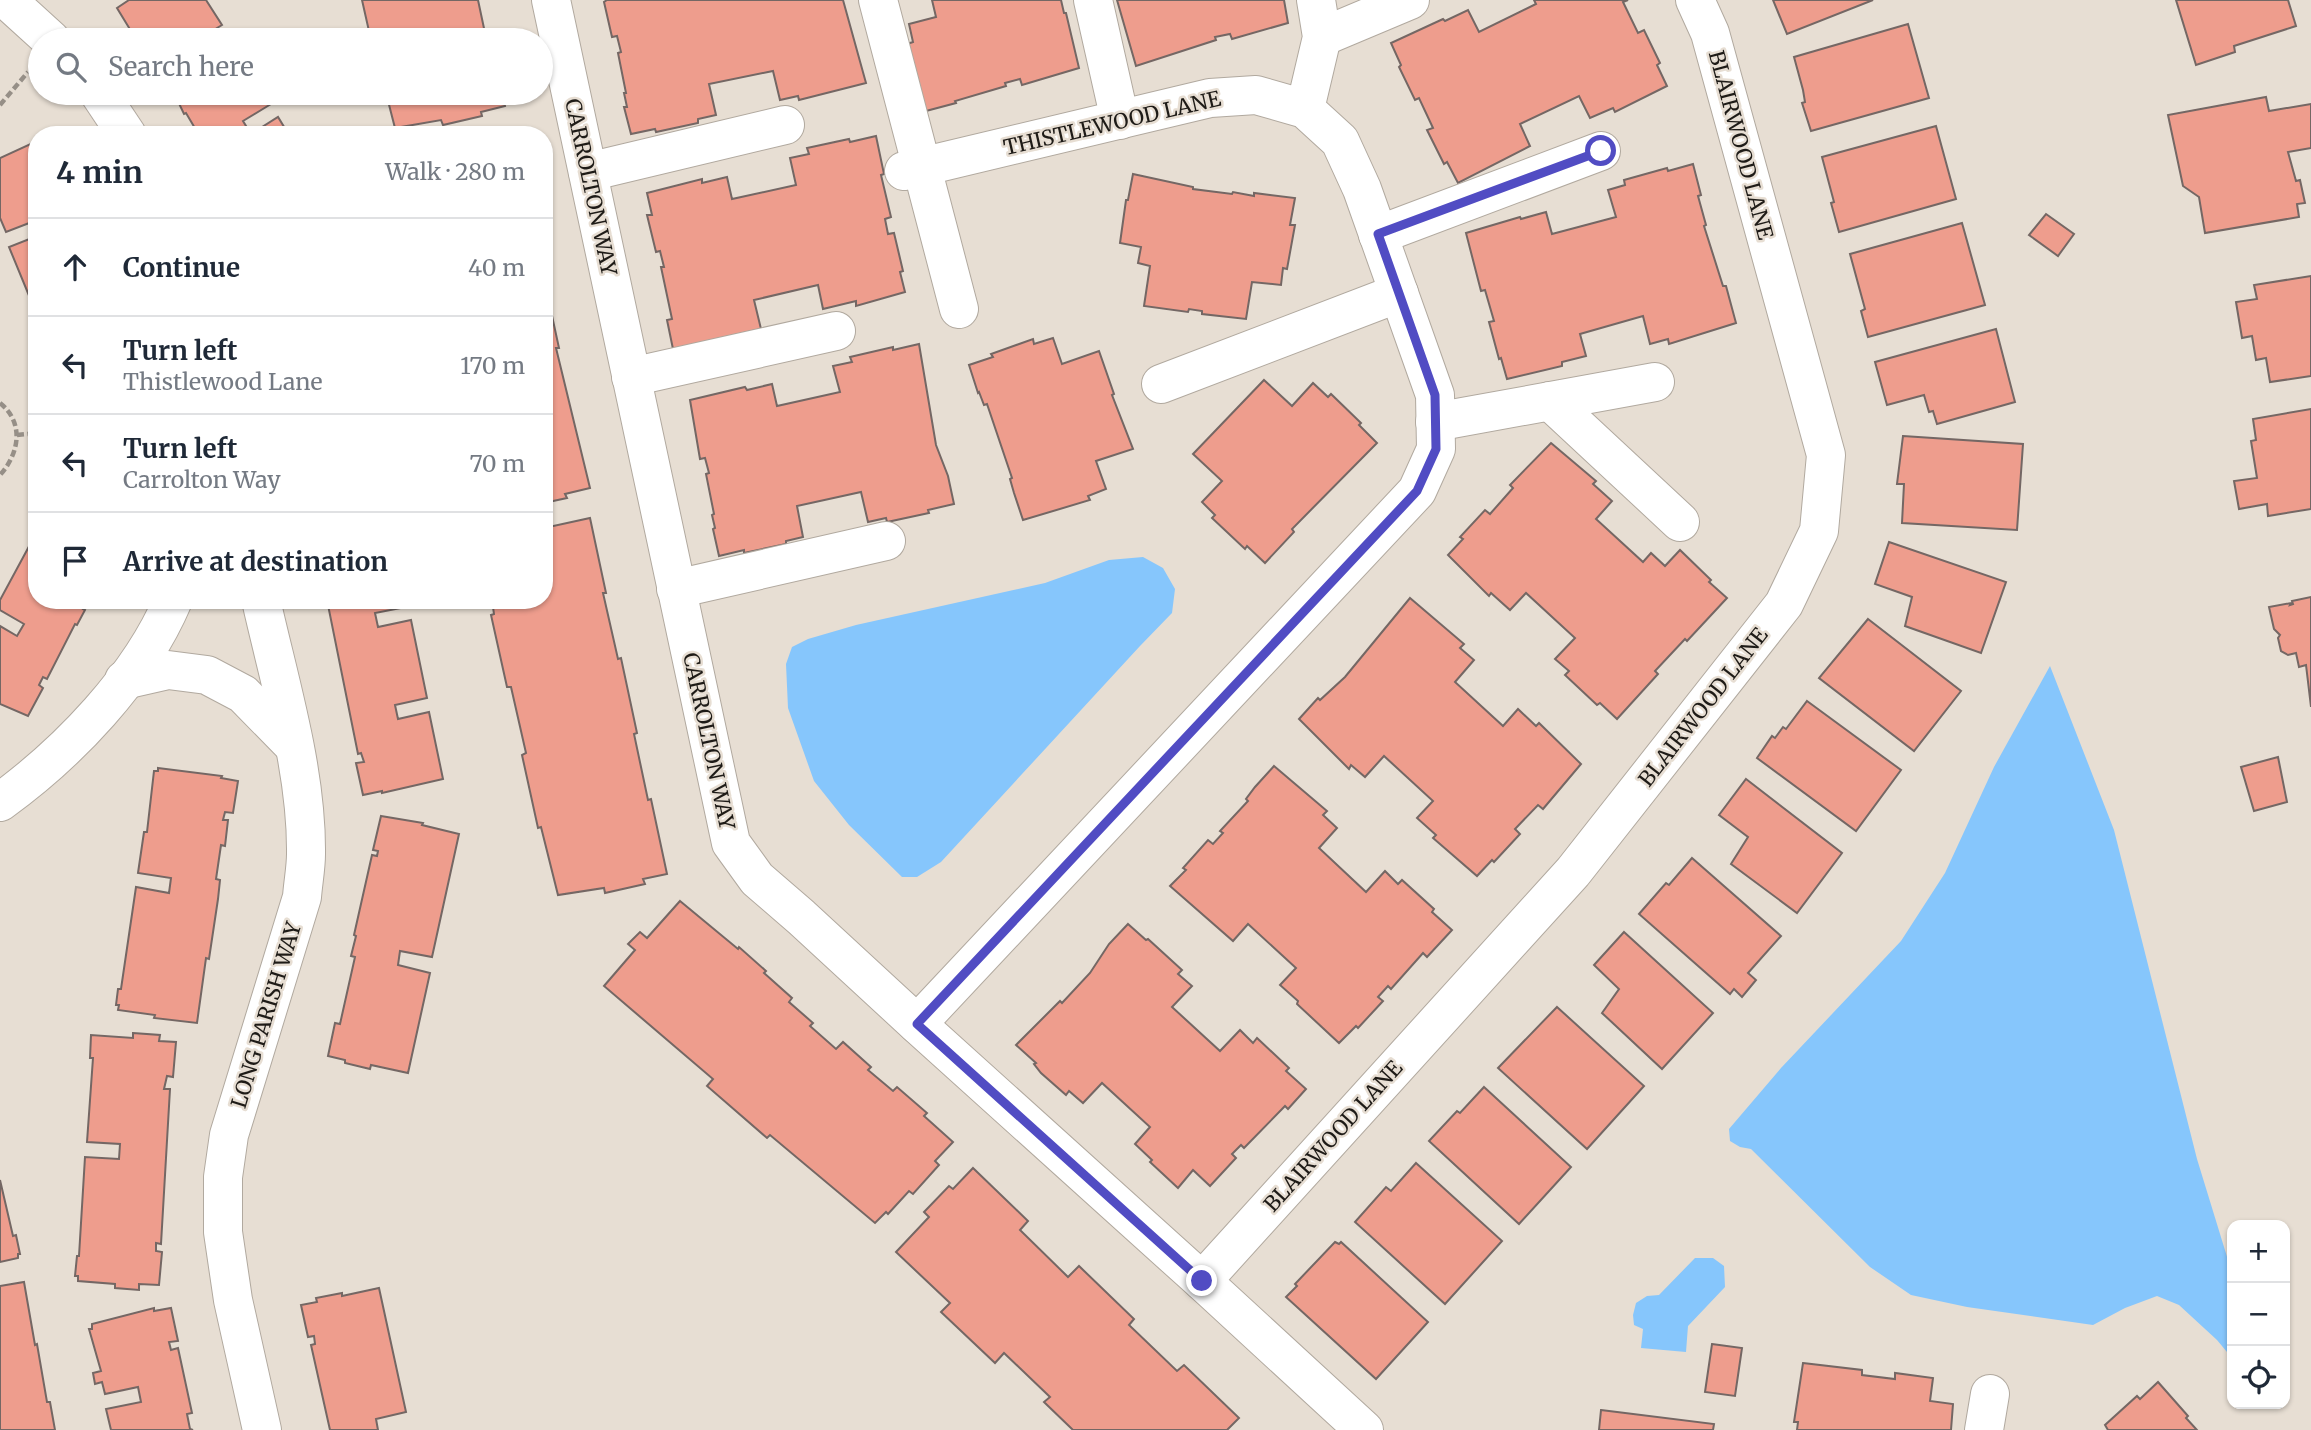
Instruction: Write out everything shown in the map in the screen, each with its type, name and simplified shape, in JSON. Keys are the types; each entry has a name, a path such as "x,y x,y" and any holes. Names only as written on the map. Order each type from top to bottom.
{"street":[{"path":"8,0 28,32"},
{"name":"CARROLTON WAY","path":"551,0 731,843 757,879 1364,1430"},
{"path":"878,0 913,169 960,309"},
{"path":"1093,0 1120,120"},
{"path":"1305,108 1319,18 1410,0"},
{"name":"BLAIRWOOD LANE","path":"1202,1281 1573,872 1784,604 1819,531 1826,455 1710,33 1695,0"},
{"name":"THISTLEWOOD LANE","path":"913,169 1210,98 1256,95 1305,108 1340,141 1362,189 1435,395 1436,449 1417,491 917,1024"},
{"path":"107,105 121,126"},
{"path":"588,172 785,125"},
{"path":"1378,234 1601,151"},
{"path":"1161,384 1399,293"},
{"path":"631,377 836,331"},
{"path":"1435,422 1655,382"},
{"path":"1550,401 1680,522"},
{"path":"676,589 886,541"},
{"path":"0,802 37,775 75,739 124,680 163,625 169,609"},
{"name":"LONG PARISH WAY","path":"262,1430 233,1300 223,1232 223,1177 229,1135 302,897 306,857 305,819 293,745 263,609"},
{"path":"124,680 167,670 207,675 243,694 293,745"}],"path":[{"path":"0,105 28,71"},
{"path":"0,403 14,420 18,435 10,464 0,475"},
{"path":"18,435 28,434"}],"water":[{"path":"1143,557 1163,568 1175,589 1172,613 941,862 917,877 902,877 849,825 814,781 788,708 786,664 792,647 808,639 856,625 1045,583 1109,560"},
{"path":"2050,666 2114,830 2197,1159 2227,1257 2227,1352 2179,1305 2157,1296 2125,1308 2093,1325 1967,1307 1911,1295 1870,1267 1751,1149 1730,1141 1729,1129 1781,1068 1901,941 1945,873 1994,767"},
{"path":"1695,1258 1713,1258 1724,1266 1725,1287 1688,1326 1686,1352 1641,1348 1643,1329 1634,1325 1636,1303 1647,1296 1659,1295"}],"building":[{"path":"129,0 206,0 222,25 217,28 129,28 117,8"},
{"path":"362,0 478,0 484,28 368,28"},
{"path":"843,0 866,83 799,100 798,96 780,100 773,71 709,84 716,115 698,119 698,123 631,134 624,107 627,107 626,93 618,53 621,52 617,36 612,37 604,2"},
{"path":"932,0 1061,0 1079,68 1022,85 1020,79 1005,83 1006,86 926,111 907,44 913,42 909,24 936,17"},
{"path":"1117,0 1284,0 1288,23 1232,39 1230,34 1215,37 1216,40 1136,66"},
{"path":"1534,0 1628,0 1623,2 1638,33 1644,30 1660,63 1657,65 1667,86 1615,112 1613,108 1590,118 1579,96 1520,124 1530,146 1458,183 1447,162 1444,164 1427,130 1433,128 1419,98 1415,100 1391,43 1468,10 1479,32 1536,4"},
{"path":"1773,0 1873,0 1787,34"},
{"path":"2176,0 2288,0 2296,26 2234,46 2235,52 2196,65"},
{"path":"1908,24 1929,98 1811,131 1802,103 1805,102 1803,90 1794,57"},
{"path":"2266,97 2269,111 2311,104 2311,148 2288,152 2296,181 2300,180 2305,203 2297,204 2299,217 2205,233 2199,197 2183,186 2168,115"},
{"path":"180,105 269,105 243,121 246,126 194,126 186,113 184,114"},
{"path":"389,105 505,106 481,112 482,116 443,125 441,120 394,126"},
{"path":"278,117 284,126 264,126"},
{"path":"1936,126 1956,199 1839,232 1822,157"},
{"path":"876,136 884,174 881,175 891,217 885,219 888,234 894,233 905,292 856,306 856,301 823,309 818,285 754,300 761,329 673,349 667,320 672,319 661,267 664,267 660,251 656,252 647,215 652,215 647,193 702,179 702,183 727,177 732,199 796,185 790,158 809,154 807,148"},
{"path":"28,145 28,223 6,232 0,218 0,158"},
{"path":"1693,164 1701,195 1698,196 1706,225 1704,226 1736,323 1669,344 1668,339 1650,344 1643,316 1580,334 1586,356 1562,362 1562,366 1507,379 1489,322 1494,321 1485,290 1481,291 1466,233 1546,212 1552,234 1616,217 1608,190 1625,185 1624,180"},
{"path":"1133,174 1193,189 1295,198 1290,225 1295,225 1287,269 1283,268 1281,285 1252,282 1246,319 1202,314 1202,311 1189,309 1188,312 1144,306 1150,266 1138,263 1141,247 1120,243"},
{"path":"2046,214 2074,234 2058,256 2029,235"},
{"path":"1962,223 1985,305 1868,337 1861,311 1865,309 1850,254"},
{"path":"28,240 28,293 9,247"},
{"path":"2311,276 2311,376 2270,382 2266,358 2256,360 2252,336 2242,338 2236,302 2257,299 2254,285"},
{"path":"553,320 559,348 556,348 590,488 565,494 567,498 553,501"},
{"path":"1996,329 2015,402 1937,424 1933,411 1929,412 1924,395 1887,405 1875,362"},
{"path":"1053,338 1062,364 1099,351 1114,394 1112,395 1133,449 1096,461 1106,489 1088,496 1090,500 1023,520 987,404 984,405 978,393 969,365 1033,339 1034,344"},
{"path":"919,344 936,445 948,476 954,504 928,510 929,513 887,522 886,518 868,522 861,492 797,506 803,537 786,541 786,544 719,556 706,474 709,473 705,458 700,459 690,400 745,387 747,390 772,384 777,406 840,392 833,366 852,362 850,357"},
{"path":"1264,380 1292,406 1313,383 1328,397 1331,394 1377,443 1292,529 1294,532 1265,563 1247,546 1245,549 1212,518 1215,515 1202,502 1222,481 1193,454"},
{"path":"2311,409 2311,509 2268,516 2267,504 2239,509 2234,481 2257,478 2251,441 2256,440 2253,419"},
{"path":"1903,436 2023,444 2017,530 1902,523 1904,484 1897,484"},
{"path":"1551,443 1596,481 1593,484 1612,501 1596,519 1643,562 1651,553 1665,566 1680,550 1727,598 1655,671 1658,674 1617,719 1600,703 1597,705 1565,675 1569,671 1555,659 1575,638 1526,593 1510,610 1491,593 1489,596 1448,555 1463,539 1460,537 1485,510 1490,514 1513,488 1510,485"},
{"path":"590,518 606,593 603,593 618,659 621,658 648,800 651,799 667,874 643,879 645,884 605,893 604,888 558,895 541,827 538,828 522,755 526,753 511,687 507,687 491,615 494,614 493,609 553,609 553,526"},
{"path":"1889,542 2006,582 1981,653 1905,626 1912,597 1875,584"},
{"path":"28,548 28,609 85,610 47,679 43,677 39,685 43,688 28,716 0,704 0,626 17,636 24,624 0,610 0,600"},
{"path":"2311,597 2311,707 2306,665 2299,667 2296,653 2288,655 2281,651 2278,638 2280,635 2274,629 2269,607 2291,603 2290,605 2293,604 2292,601"},
{"path":"1410,598 1464,644 1460,648 1474,660 1455,682 1503,726 1518,709 1536,726 1539,723 1581,764 1543,809 1538,805 1515,829 1520,834 1477,876 1433,838 1436,835 1417,818 1433,801 1384,756 1365,777 1351,765 1349,769 1299,719 1318,698 1320,700 1345,677"},
{"path":"329,609 396,609 375,613 378,627 411,620 427,698 395,705 398,719 429,712 443,779 363,795 356,763 364,762 361,753 358,754"},
{"path":"1868,619 1961,691 1914,751 1819,678"},
{"path":"1807,701 1901,770 1856,831 1757,758 1772,736 1775,738 1783,727 1786,729"},
{"path":"2278,757 2287,802 2254,811 2241,767"},
{"path":"1274,766 1327,811 1323,815 1337,828 1319,848 1366,892 1385,871 1398,884 1402,880 1434,909 1432,912 1452,930 1427,957 1423,953 1391,989 1388,986 1378,997 1383,1001 1358,1028 1356,1026 1339,1043 1280,985 1296,968 1248,924 1233,941 1170,886 1186,870 1183,868 1208,840 1213,844 1223,833 1220,831 1248,801 1246,799"},
{"path":"158,768 222,776 221,778 238,781 233,813 225,812 223,820 228,820 225,846 221,845 216,879 220,880 218,899 197,1023 118,1010 119,1005 116,1005 118,989 121,989 136,887 169,893 171,878 138,873 144,832 147,832 154,771 158,771"},
{"path":"1746,779 1842,853 1797,913 1731,864 1748,837 1719,815"},
{"path":"381,816 423,823 422,825 459,834 432,957 400,951 398,965 430,973 408,1073 371,1065 370,1069 328,1056 335,1023 340,1024 355,957 351,956 356,936 354,935 372,855 377,856 378,851 373,850"},
{"path":"1692,858 1781,936 1748,973 1756,980 1742,997 1734,989 1730,994 1639,914"},
{"path":"680,901 766,971 764,973 792,998 789,1002 813,1023 810,1026 836,1049 843,1042 871,1067 868,1070 893,1091 897,1087 927,1113 924,1116 953,1142 935,1161 939,1165 913,1194 909,1191 888,1214 886,1212 875,1223 770,1135 767,1138 707,1086 713,1079 604,986 635,950 628,944 640,932 647,938"},
{"path":"1128,924 1182,970 1178,974 1192,986 1172,1007 1220,1051 1240,1030 1253,1043 1257,1038 1289,1068 1286,1071 1306,1089 1288,1109 1285,1106 1244,1148 1241,1145 1232,1154 1236,1158 1210,1186 1193,1170 1178,1188 1135,1144 1150,1127 1102,1083 1083,1103 1069,1091 1066,1095 1041,1073 1034,1064 1036,1063 1016,1045 1090,973 1109,944"},
{"path":"1624,932 1713,1013 1662,1069 1602,1013 1619,989 1594,965"},
{"path":"1557,1007 1644,1086 1587,1149 1498,1068"},
{"path":"133,1033 160,1035 159,1041 176,1042 173,1077 167,1076 164,1089 170,1089 161,1244 156,1243 156,1251 162,1252 159,1285 139,1284 139,1290 115,1288 115,1284 78,1281 78,1276 75,1276 79,1256 85,1157 119,1159 120,1144 87,1142 93,1058 90,1058 91,1035 133,1038"},
{"path":"1484,1087 1571,1167 1519,1224 1429,1141"},
{"path":"1416,1163 1502,1241 1445,1304 1355,1222 1386,1187 1391,1191"},
{"path":"973,1168 1028,1221 1020,1230 1068,1277 1079,1266 1134,1319 1129,1325 1177,1371 1184,1365 1239,1418 1227,1430 1073,1430 1044,1402 1050,1397 1004,1353 995,1363 941,1312 950,1303 896,1252 929,1217 924,1212 949,1186 953,1189"},
{"path":"0,1180 20,1254 18,1258 0,1262"},
{"path":"1335,1242 1341,1242 1428,1322 1376,1379 1286,1297"},
{"path":"24,1282 35,1345 37,1344 55,1430 0,1430 0,1286"},
{"path":"379,1288 406,1412 376,1419 378,1430 330,1430 311,1345 315,1344 314,1336 308,1337 301,1305 317,1302 316,1298 342,1293 342,1296"},
{"path":"154,1308 154,1311 171,1308 178,1341 169,1342 171,1350 178,1348 192,1413 187,1414 190,1429 193,1430 111,1430 106,1409 141,1402 138,1387 105,1394 102,1382 95,1384 93,1373 101,1371 89,1329 92,1329 92,1324"},
{"path":"1712,1344 1742,1348 1735,1396 1705,1392"},
{"path":"1803,1363 1862,1370 1862,1375 1895,1379 1895,1373 1933,1378 1930,1401 1953,1404 1951,1430 1797,1430 1798,1422 1794,1422"},
{"path":"2158,1382 2197,1430 2108,1430 2105,1425 2137,1396 2140,1399"},
{"path":"1601,1410 1714,1424 1713,1430 1599,1430"}],"route":[{"path":"1202,1281 917,1024 1417,491 1436,449 1435,395 1378,234 1601,151"}]}
